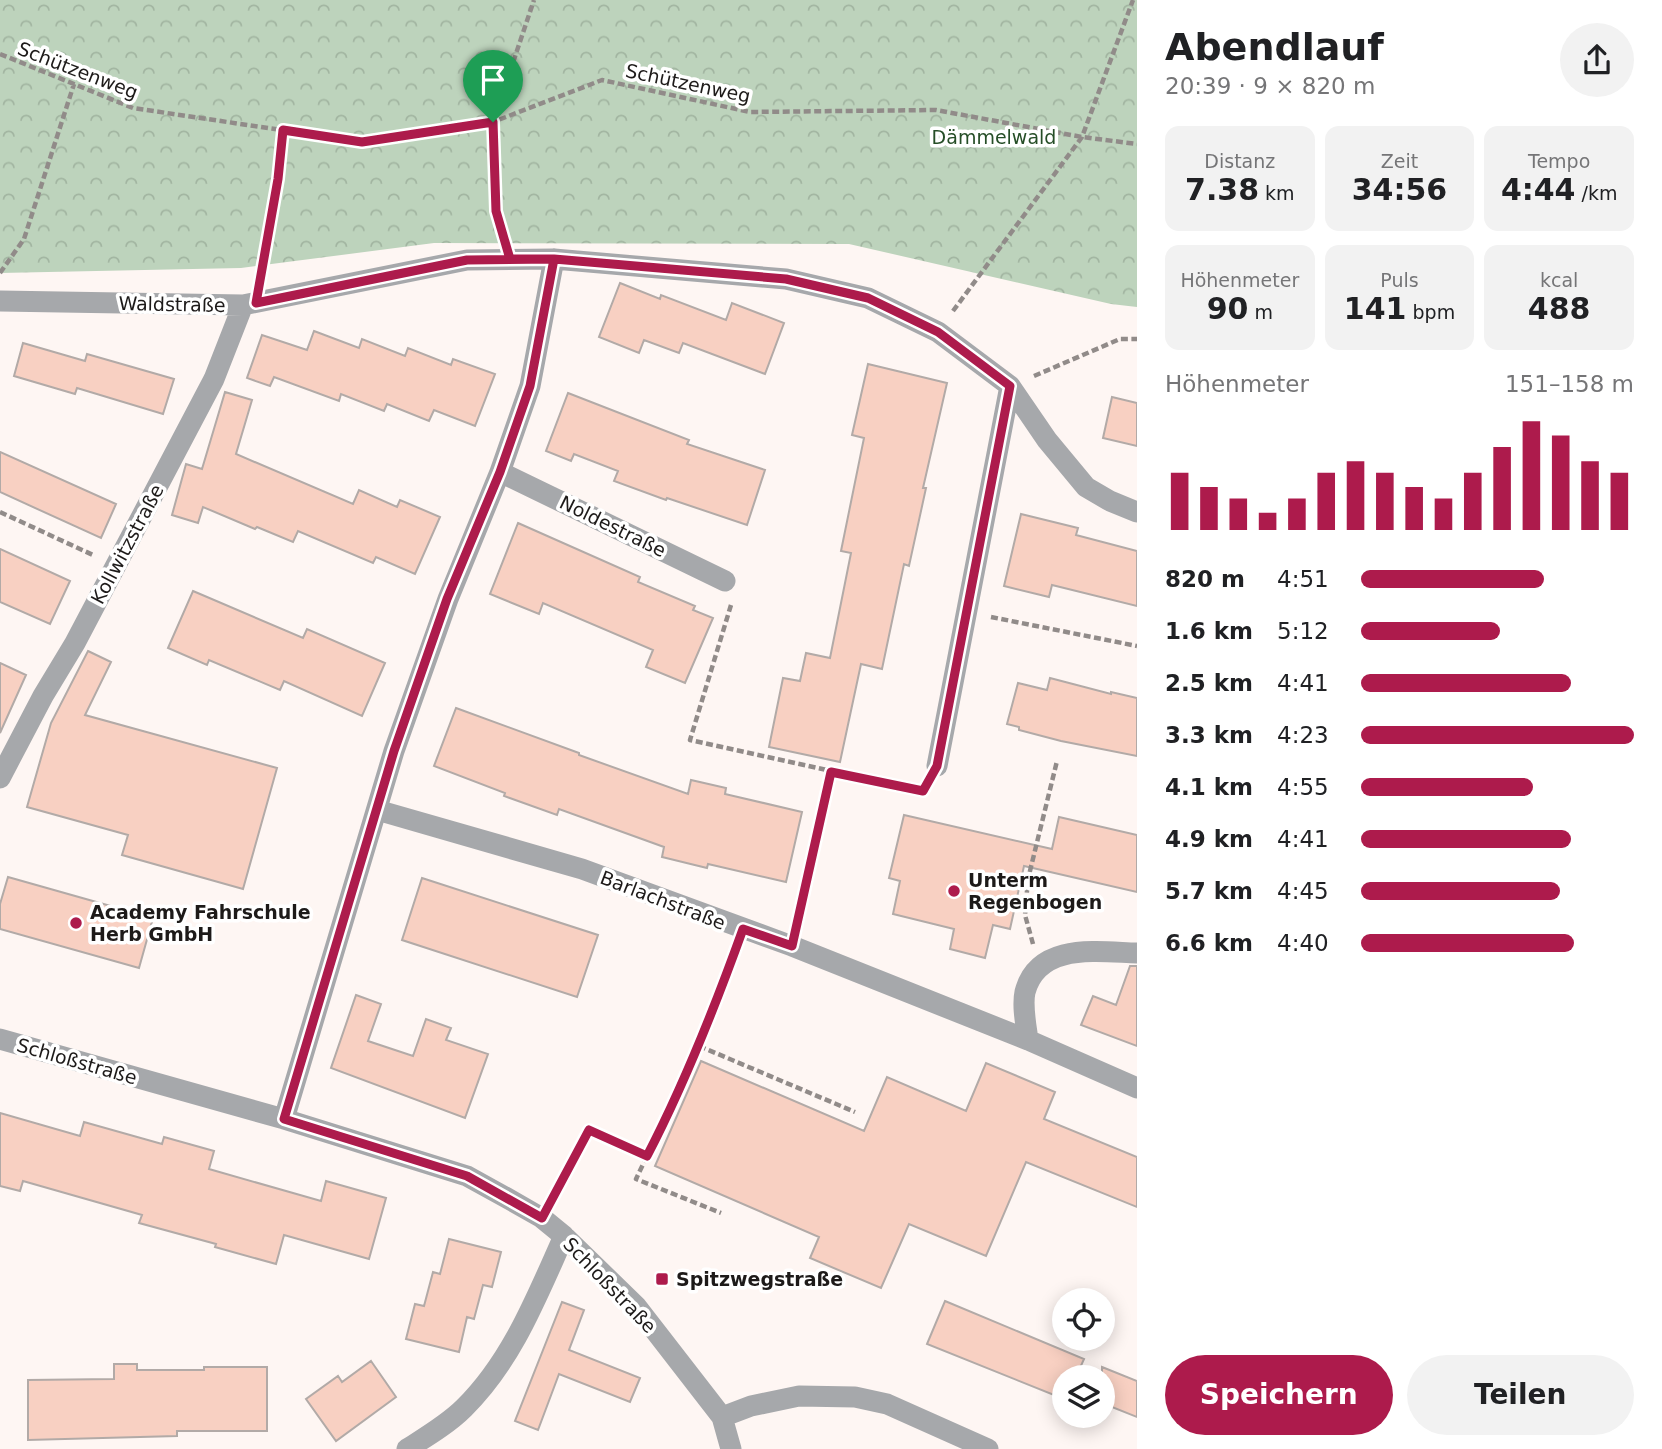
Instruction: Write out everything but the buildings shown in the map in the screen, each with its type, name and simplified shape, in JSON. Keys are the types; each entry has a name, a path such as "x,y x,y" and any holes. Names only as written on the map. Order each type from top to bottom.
{"street":[{"name":"Waldstraße","path":"0,302 250,304 467,260 554,259 786,279 868,298 938,332 1010,386 1047,440 1086,487 1137,512"},
{"path":"284,1119 394,751 447,599 500,472 530,386 554,259"},
{"name":"Kollwitzstraße","path":"0,778 115,567 214,379 250,304"},
{"path":"937,766 1010,386"},
{"name":"Noldestraße","path":"500,472 725,581"},
{"name":"Barlachstraße","path":"377,810 582,869 792,946 1028,1040 1137,1088"},
{"path":"1028,1040 1025,993 1033,973 1052,956 1081,952 1137,953"},
{"name":"Schloßstraße","path":"0,1039 284,1119 467,1176 542,1218 636,1306 722,1417 731,1449"},
{"path":"407,1449 464,1408 504,1358 537,1298 564,1236"},
{"path":"722,1417 751,1405 799,1396 855,1397 887,1404 988,1449"}],"path":[{"path":"510,259 496,211 493,122 534,0"},
{"path":"938,332 1082,137 1133,0"},
{"name":"Schützenweg","path":"0,54 133,108 362,142 493,122 602,80 750,112 936,110 1082,137 1137,144"},
{"path":"0,273 24,239 74,84"},
{"path":"250,304 278,179 283,130"},
{"path":"1010,386 1120,339 1137,339"},
{"path":"0,512 115,567"},
{"path":"725,581 732,607 690,740 923,791 937,766"},
{"path":"967,612 1137,646"},
{"path":"1033,973 1033,944 1025,915 1028,879 1057,761"},
{"path":"792,946 831,772"},
{"path":"721,1213 636,1179 699,1046 743,929"},
{"path":"699,1046 855,1112"},
{"path":"542,1218 589,1130 647,1156"}],"green space":[{"name":"Dämmelwald","path":"0,0 1137,0 1137,307 1111,304 849,244 434,243 241,268 0,273"}],"place":[{"name":"Unterm Regenbogen","path":"954,891"},
{"name":"Academy Fahrschule Herb GmbH","path":"76,923"},
{"name":"Spitzwegstraße","path":"662,1279"}],"route":[{"path":"493,122 362,142 283,130 278,179 256,303 467,260 554,259 530,386 500,472 447,599 394,751 284,1119 467,1176 542,1218 589,1130 647,1156 699,1046 743,929 792,946 831,772 923,791 937,766 1010,386 938,332 868,298 786,279 554,259 510,259 496,211 493,122"}]}
